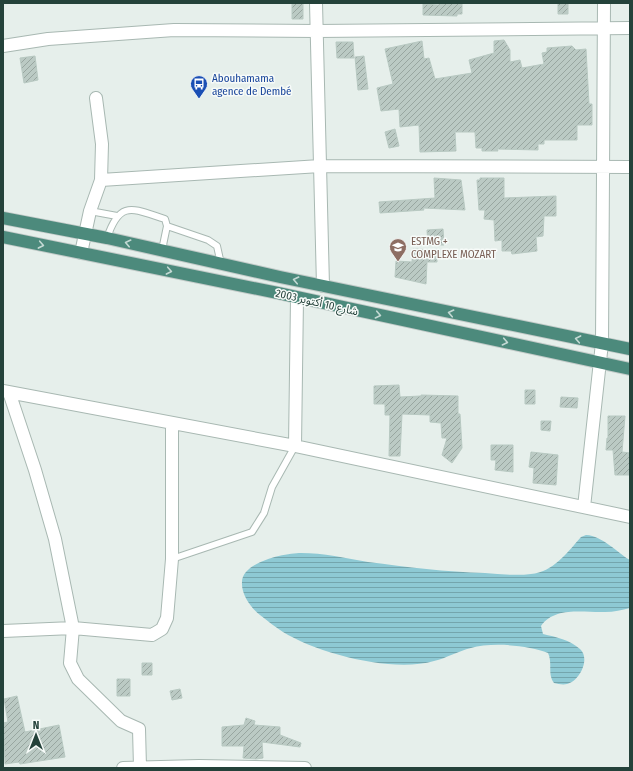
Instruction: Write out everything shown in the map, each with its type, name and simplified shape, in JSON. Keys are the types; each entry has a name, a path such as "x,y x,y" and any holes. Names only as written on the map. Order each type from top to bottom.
{"highway":[{"name":"شارع 10 أكتوبر 2003","path":"3,218 107,238 323,286 630,349"},
{"name":"شارع 10 أكتوبر 2003","path":"3,237 630,369"}],"street":[{"path":"316,3 323,286"},
{"path":"584,507 602,343 604,3"},
{"path":"3,46 48,39 174,30 317,31 630,28"},
{"path":"81,253 90,212 101,180 102,144 96,98"},
{"path":"101,180 320,166 630,167"},
{"path":"295,446 297,298"},
{"path":"6,392 295,446 630,517"},
{"path":"6,392 35,470 55,539 73,628 70,663 72,670 78,679 120,721 139,729 140,767"},
{"path":"3,631 73,628 152,635 162,629 167,618 172,559 172,423"},
{"path":"123,768 305,768"}],"lane":[{"path":"107,238 117,216 125,210 134,209 165,219 167,226 162,250"},
{"path":"90,212 117,216"},
{"path":"167,226 208,240 217,246 221,264"},
{"path":"172,559 252,532 264,513 272,487 295,446"}],"water":[{"path":"586,535 604,541 630,560 630,608 608,612 562,613 547,620 541,626 543,634 567,641 580,649 583,653 584,664 582,670 576,679 565,684 554,683 551,676 548,653 521,646 479,646 466,649 439,660 417,664 398,665 357,659 316,648 283,632 260,615 253,609 247,600 242,587 244,575 256,564 275,557 294,553 309,553 368,562 441,570 508,575 531,574 546,570 553,566 581,537"}],"building":[{"path":"292,3 303,3 303,19 292,19"},
{"path":"439,3 462,3 462,14 457,14 457,16 423,15 423,4 439,5"},
{"path":"558,3 568,3 568,14 558,14"},
{"path":"504,40 510,50 510,62 520,60 522,68 544,64 542,53 547,52 547,48 572,46 576,50 586,49 589,104 592,104 592,125 577,125 577,140 544,140 544,144 538,144 538,150 497,149 498,151 482,151 482,148 476,148 475,132 455,132 456,151 420,152 419,125 400,127 399,109 381,111 377,88 393,84 385,49 422,41 424,59 429,58 435,79 472,73 469,60 494,53 494,41"},
{"path":"336,42 353,42 354,58 337,58"},
{"path":"35,56 38,80 24,83 20,58"},
{"path":"364,56 368,89 358,90 355,57"},
{"path":"395,129 399,146 389,148 385,132"},
{"path":"434,178 461,180 465,210 423,208 424,210 380,213 379,202 435,198"},
{"path":"480,178 504,178 504,198 556,196 556,216 544,216 543,236 536,237 537,251 512,254 511,251 502,251 502,240 495,241 494,220 484,219 485,210 479,210 477,180 480,180"},
{"path":"443,229 444,245 428,245 427,230"},
{"path":"413,249 437,250 437,262 427,262 426,284 395,277 396,261 412,262"},
{"path":"399,385 400,397 421,395 458,396 458,414 460,414 462,448 452,463 442,455 447,438 442,438 441,423 430,422 430,415 402,414 400,456 389,456 390,415 385,415 385,404 374,404 374,386"},
{"path":"525,390 535,390 535,404 525,404"},
{"path":"561,397 578,398 577,408 560,407"},
{"path":"608,416 625,416 622,452 630,453 630,475 615,475 613,450 606,450 608,438"},
{"path":"541,421 551,421 550,431 541,430"},
{"path":"491,445 513,445 513,472 495,470 496,460 491,460"},
{"path":"531,452 558,455 556,485 533,483 534,468 529,467"},
{"path":"142,663 152,663 152,675 142,675"},
{"path":"117,679 130,679 130,696 117,696"},
{"path":"180,689 182,698 172,700 170,691"},
{"path":"17,696 25,732 59,725 65,757 20,764 19,762 5,764 3,723 8,722 4,699"},
{"path":"246,718 255,721 254,725 280,727 280,735 301,743 300,747 262,742 263,758 256,759 243,758 244,746 222,746 222,727 244,725"}],"place":[{"name":"Abouhamama agence de Dembé","path":"199,99"},
{"name":"ESTMG + COMPLEXE MOZART","path":"398,262"}]}
